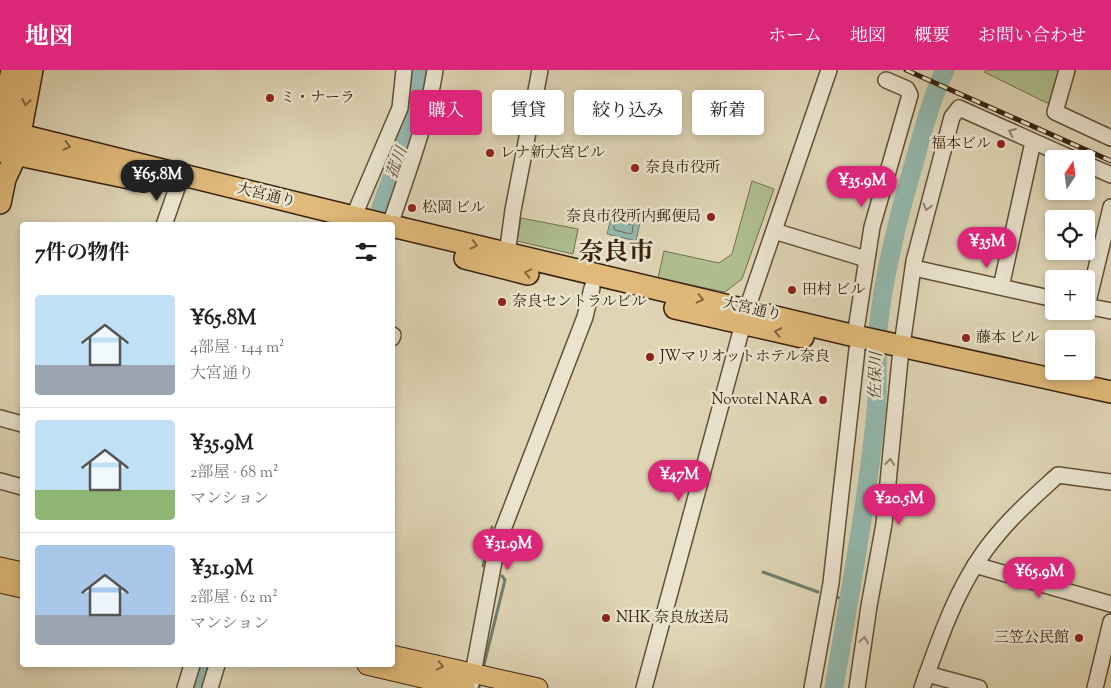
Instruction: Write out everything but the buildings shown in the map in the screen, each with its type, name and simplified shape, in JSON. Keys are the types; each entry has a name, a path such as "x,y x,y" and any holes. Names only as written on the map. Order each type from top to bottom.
{"highway":[{"path":"0,203 5,179 12,70"},
{"path":"7,140 32,70"},
{"name":"大宮通り","path":"7,140 98,170 319,222"},
{"name":"大宮通り","path":"7,140 374,222"},
{"name":"大宮通り","path":"395,227 592,288 745,316"},
{"name":"大宮通り","path":"395,241 506,261 899,352 1111,392"},
{"name":"大宮通り","path":"899,352 1111,406"}],"main road":[{"path":"0,567 20,572"},
{"path":"0,583 20,588"},
{"path":"395,656 469,683"},
{"path":"377,667 469,683 538,688"}],"street":[{"path":"359,219 400,108 404,70"},
{"path":"389,222 425,118 431,98 435,70"},
{"path":"506,261 513,210 540,70"},
{"path":"644,688 745,316 829,70"},
{"path":"1067,70 1055,112 1111,138"},
{"path":"812,688 831,582 866,259 872,227 910,94 907,89 886,80"},
{"path":"857,688 884,524 899,352 914,261 952,117 959,108 1052,150"},
{"path":"1001,287 1033,142"},
{"path":"1095,168 1111,175"},
{"path":"165,222 177,188"},
{"path":"1095,273 1111,207"},
{"path":"774,231 866,259"},
{"path":"914,268 1045,296"},
{"path":"469,683 497,545 585,317 592,288"},
{"path":"1095,308 1111,311"},
{"path":"0,418 20,423"},
{"path":"979,688 925,681 945,624 975,565 997,534 1058,475 1111,482"},
{"path":"0,481 20,486"},
{"path":"975,565 1111,604"},
{"path":"1096,688 1111,622"},
{"path":"185,688 191,667"},
{"path":"210,688 216,667"}],"green space":[{"path":"987,70 1062,70 1054,101 1047,103 984,72"},
{"path":"752,181 774,189 742,279 725,292 658,278 664,251 719,263 732,254"},
{"path":"521,218 578,229 573,254 517,241"}],"water":[{"path":"612,214 640,222 636,241 607,234"}],"waterway":[{"name":"菰川","path":"376,222 409,129 422,70"},
{"name":"佐保川","path":"834,688 868,481 877,402 878,329 884,287 892,245 908,183 931,104 945,70"},
{"path":"483,566 492,527"},
{"path":"763,572 818,592"},
{"path":"483,669 505,580 502,576"},
{"path":"832,596 848,600"},
{"name":"菰川","path":"199,688 204,667"},
{"path":"479,688 480,680"}],"railway":[{"path":"906,70 1111,161"}],"place":[{"name":"ミ・ナーラ","path":"270,98"},
{"name":"福本ビル","path":"1001,144"},
{"name":"レナ新大宮ビル","path":"490,153"},
{"name":"奈良市役所","path":"635,168"},
{"name":"松岡 ビル","path":"412,208"},
{"name":"奈良市役所内郵便局","path":"711,217"},
{"name":"田村 ビル","path":"792,290"},
{"name":"奈良セントラルビル","path":"502,302"},
{"name":"藤本 ビル","path":"966,338"},
{"name":"JWマリオットホテル奈良","path":"650,357"},
{"name":"Novotel NARA","path":"823,400"},
{"name":"NHK 奈良放送局","path":"606,618"},
{"name":"三笠公民館","path":"1079,638"}],"district":[{"name":"奈良市","path":"616,254"}]}
